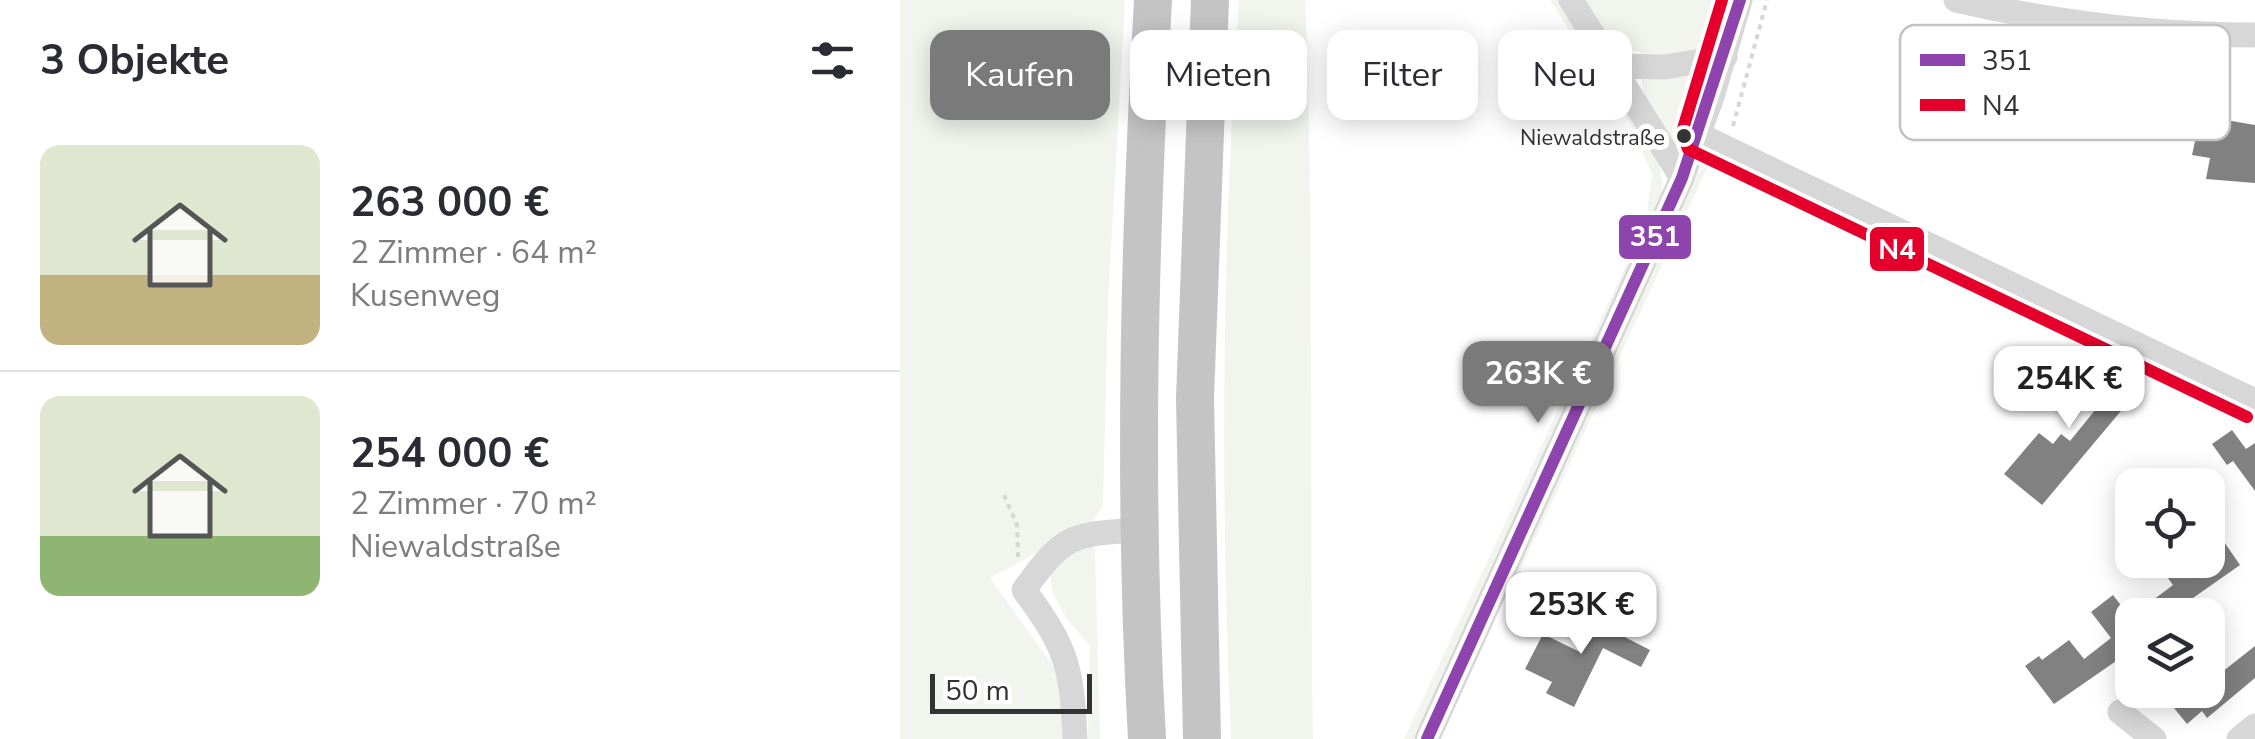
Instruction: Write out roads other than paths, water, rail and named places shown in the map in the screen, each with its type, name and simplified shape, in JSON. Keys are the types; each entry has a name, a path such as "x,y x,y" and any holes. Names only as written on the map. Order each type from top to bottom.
{"highway":[{"path":"1147,739 1139,530 1140,299 1154,0"},
{"path":"1202,739 1195,398 1210,0"}],"street":[{"path":"1572,0 1591,30"},
{"path":"1426,739 1682,178 1700,135 1740,0"},
{"path":"1956,0 2051,22 2084,25"},
{"path":"2230,34 2255,34"},
{"path":"1632,66 1665,67 1725,57"},
{"path":"1632,97 1682,178"},
{"path":"1700,135 2255,401"},
{"path":"1076,739 1067,659 1055,632 1024,590 1051,554 1072,538 1139,530"},
{"path":"2120,712 2154,739"},
{"path":"2240,739 2255,726"}],"place":[{"name":"Niewaldstraße","path":"1684,136"}]}
